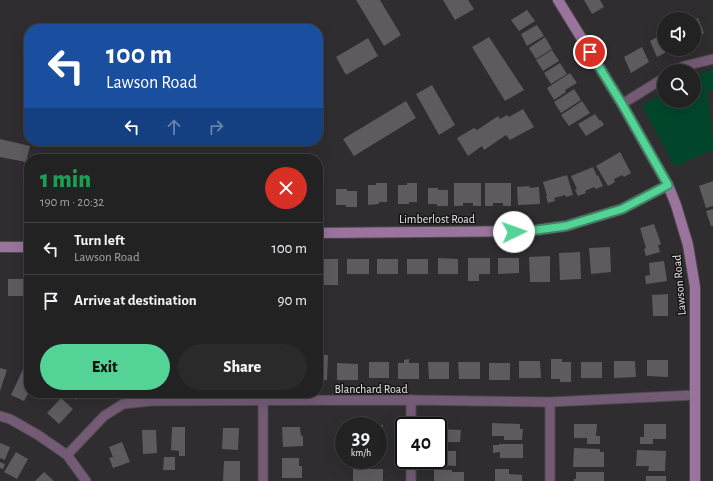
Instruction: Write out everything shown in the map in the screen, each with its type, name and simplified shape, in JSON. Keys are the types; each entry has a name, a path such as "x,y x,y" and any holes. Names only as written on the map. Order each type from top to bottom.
{"street":[{"name":"Lawson Road","path":"558,0 622,104 668,185 676,205 688,245 695,287 696,481"},
{"path":"692,64 713,59"},
{"path":"622,104 657,82"},
{"name":"Limberlost Road","path":"323,233 529,231 566,226 622,209 668,185"},
{"path":"0,247 24,247"},
{"name":"Blanchard Road","path":"67,455 104,416 122,404 151,401 263,402 411,400 550,402 695,395"},
{"path":"411,400 411,417"},
{"path":"263,402 263,481"},
{"path":"550,402 550,481"},
{"path":"0,416 10,419 38,435 67,455 86,481"},
{"path":"411,469 411,481"}],"green space":[{"path":"713,69 713,90 707,91 713,150 675,167 642,106 657,96 657,108 701,108 701,73"}],"building":[{"path":"356,0 380,0 401,35 384,46"},
{"path":"443,0 468,0 474,9 455,20"},
{"path":"584,0 600,0 604,7 592,14"},
{"path":"527,10 535,21 519,31 511,20"},
{"path":"537,25 544,36 527,46 521,34"},
{"path":"701,26 704,33 701,35"},
{"path":"489,37 524,90 505,101 472,47"},
{"path":"545,37 552,49 536,59 529,48"},
{"path":"657,37 657,56 659,56 657,57 650,41"},
{"path":"368,38 378,56 346,75 336,57"},
{"path":"642,47 649,62 631,73 624,57"},
{"path":"552,50 559,61 543,71 536,60"},
{"path":"560,63 567,74 551,84 544,73"},
{"path":"570,73 577,83 565,90 566,92 554,100 547,88"},
{"path":"432,85 455,125 439,135 416,94"},
{"path":"574,89 581,100 561,113 554,102"},
{"path":"406,101 416,118 354,156 343,139"},
{"path":"582,101 590,113 569,126 561,115"},
{"path":"523,109 534,127 510,140 506,135 484,150 482,146 468,156 457,138 474,128 477,130 498,116 500,119 507,115 509,117"},
{"path":"595,114 604,125 586,136 578,124"},
{"path":"0,139 24,145 24,146 30,146 28,154 24,154 24,162 0,157"},
{"path":"620,152 631,173 624,177 622,175 614,179 615,182 608,186 596,166"},
{"path":"593,167 603,186 596,189 594,187 585,191 586,193 578,196 575,190 577,189 571,176"},
{"path":"567,175 573,195 566,197 565,195 554,198 555,201 548,203 543,182"},
{"path":"713,181 713,206 706,208 699,186"},
{"path":"376,183 387,183 387,202 379,202 379,204 368,205 368,185 376,185"},
{"path":"407,183 417,183 417,202 398,204 398,185 407,185"},
{"path":"454,183 481,183 481,206 473,206 473,203 463,203 463,206 454,206"},
{"path":"485,183 511,183 511,206 503,206 503,203 493,203 493,206 485,206"},
{"path":"530,186 529,188 539,187 540,204 518,205 517,187"},
{"path":"428,188 448,190 448,206 428,204"},
{"path":"336,189 357,191 357,207 336,205"},
{"path":"713,209 713,226 711,226 706,211"},
{"path":"654,224 661,244 658,245 660,252 646,256 644,249 646,248 640,228"},
{"path":"610,247 611,272 591,274 589,248"},
{"path":"580,252 581,279 560,280 559,253"},
{"path":"550,256 550,282 530,282 529,257"},
{"path":"438,258 458,259 458,274 438,274"},
{"path":"468,258 490,258 490,274 479,274 479,281 468,281"},
{"path":"498,258 519,258 519,273 498,274"},
{"path":"323,259 338,259 338,285 323,285"},
{"path":"347,259 369,259 369,274 347,274"},
{"path":"377,259 398,259 398,274 377,274"},
{"path":"407,259 428,259 428,274 407,274"},
{"path":"664,261 667,281 646,284 645,276 650,275 649,263"},
{"path":"8,279 24,279 24,296 8,296"},
{"path":"668,294 668,316 653,316 652,295"},
{"path":"323,355 328,355 327,380 323,380"},
{"path":"409,359 409,363 419,363 419,379 398,379 398,363 404,363 404,360"},
{"path":"551,359 562,359 562,362 571,362 571,382 560,382 560,379 551,379"},
{"path":"647,360 668,360 668,377 647,376"},
{"path":"519,361 540,361 541,378 519,378"},
{"path":"614,361 635,361 636,377 614,378"},
{"path":"369,362 389,362 389,378 369,378"},
{"path":"428,362 449,362 449,379 429,379"},
{"path":"458,362 480,362 480,379 459,379"},
{"path":"581,362 602,362 602,378 581,378"},
{"path":"337,363 358,364 358,380 337,380"},
{"path":"489,363 510,363 510,380 489,380"},
{"path":"24,367 24,398 26,398 24,401 11,395"},
{"path":"0,368 7,370 0,391"},
{"path":"61,398 73,409 59,424 47,413"},
{"path":"492,423 520,424 520,429 523,429 522,440 504,440 504,436 492,436"},
{"path":"574,424 597,424 596,436 600,436 600,444 587,444 587,438 574,438"},
{"path":"644,424 666,424 666,439 653,439 653,444 640,444 640,437 644,437"},
{"path":"172,427 185,427 185,456 179,456 179,451 171,450"},
{"path":"282,427 300,427 301,436 303,436 303,446 283,447"},
{"path":"223,428 239,428 238,450 222,449"},
{"path":"447,429 461,430 460,442 447,442"},
{"path":"142,430 156,430 157,453 143,454"},
{"path":"122,442 130,462 113,468 109,458 113,457 109,447"},
{"path":"0,443 10,447 5,460 0,458"},
{"path":"523,444 523,458 500,458 500,452 493,453 493,445"},
{"path":"574,448 600,449 600,452 604,452 604,467 573,467"},
{"path":"447,449 448,451 456,451 456,466 447,466"},
{"path":"637,450 666,451 665,471 648,471 649,466 636,466"},
{"path":"16,452 28,459 17,479 4,472"},
{"path":"164,457 175,457 175,470 163,470"},
{"path":"282,458 299,458 299,466 302,466 302,478 282,478"},
{"path":"224,461 240,461 240,481 223,481"},
{"path":"0,462 5,464 3,469 0,468"},
{"path":"353,469 383,469 383,481 353,481"},
{"path":"495,469 509,469 509,474 522,475 522,481 495,481"},
{"path":"434,470 464,472 464,481 434,481"},
{"path":"44,472 54,481 35,481"},
{"path":"576,472 604,472 604,481 574,481 574,479 576,479"},
{"path":"646,476 666,476 666,481 646,481"}],"route":[{"path":"514,232 566,226 622,209 668,185 622,104 590,52"}]}
